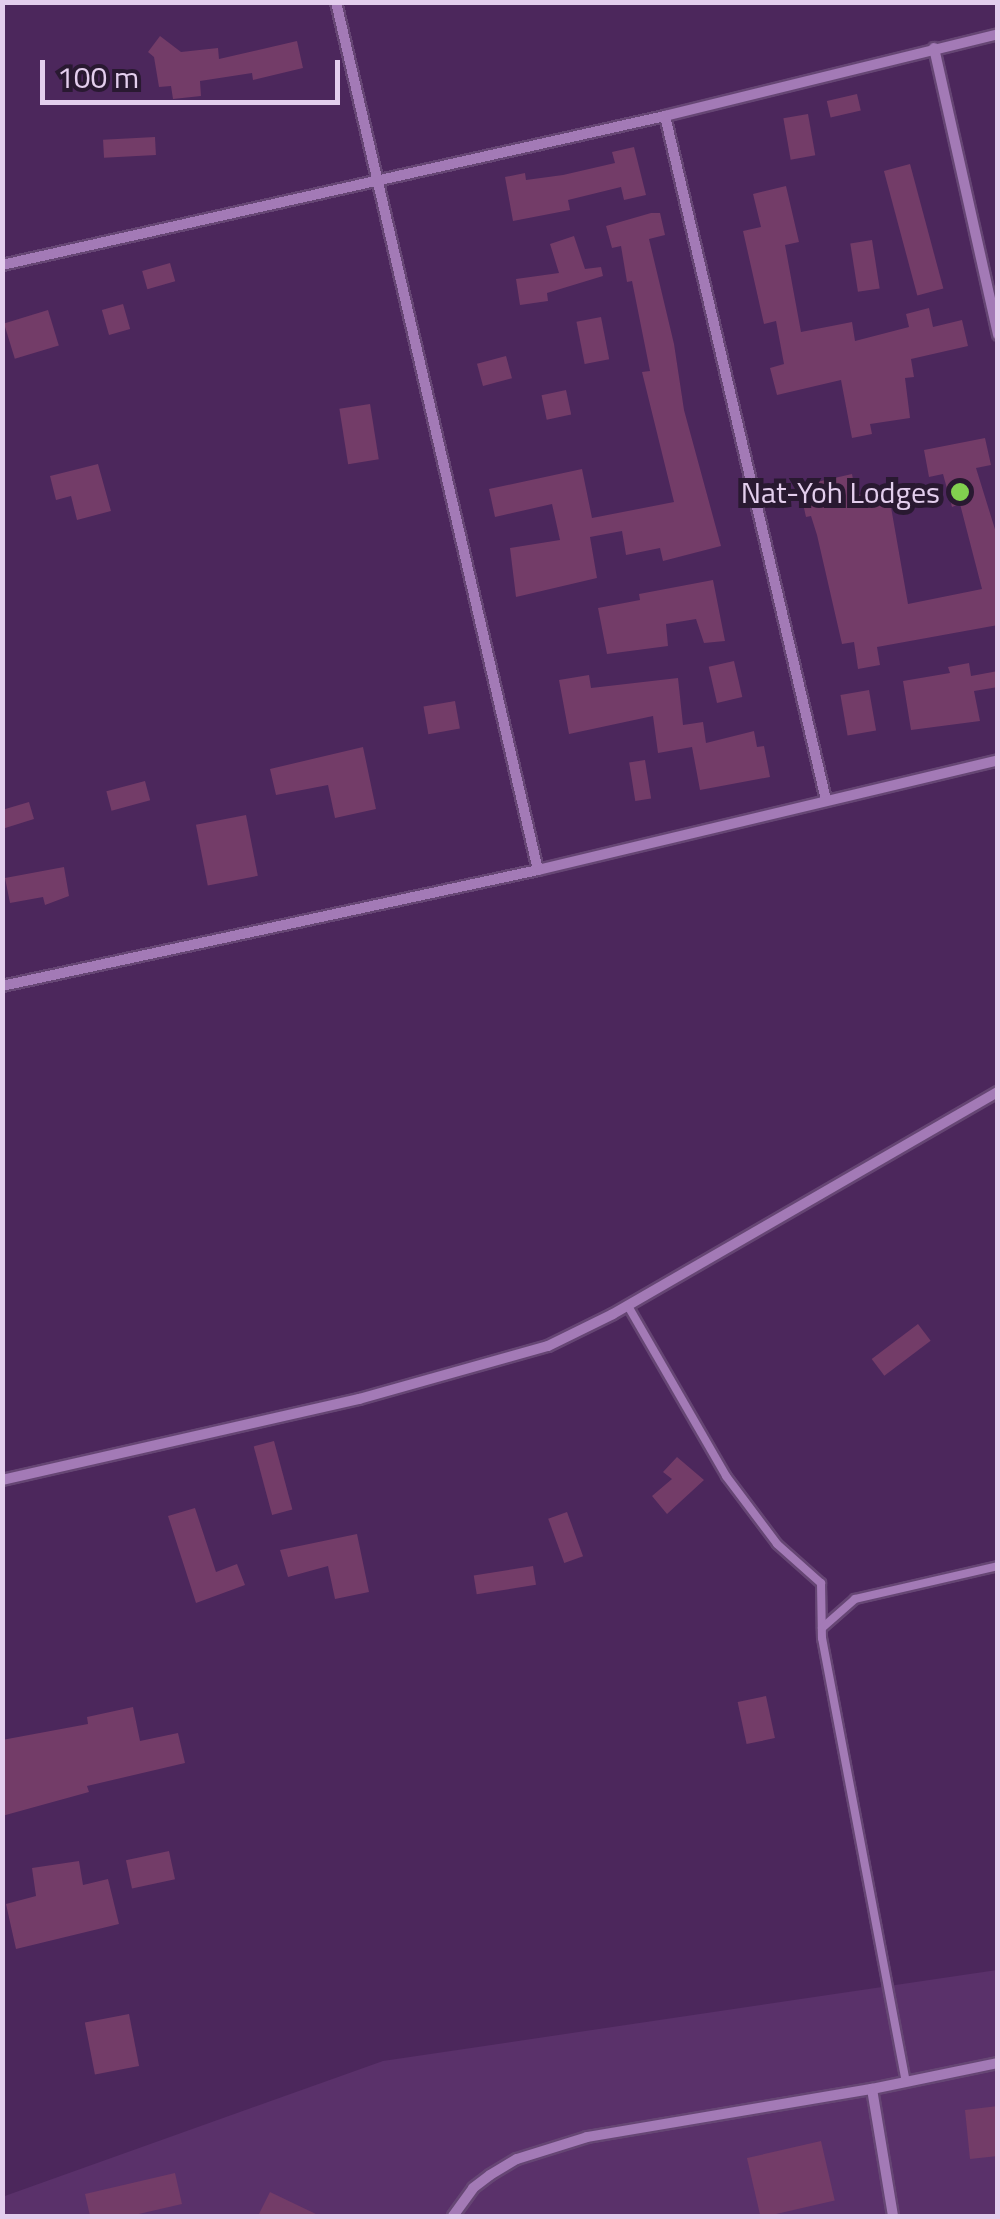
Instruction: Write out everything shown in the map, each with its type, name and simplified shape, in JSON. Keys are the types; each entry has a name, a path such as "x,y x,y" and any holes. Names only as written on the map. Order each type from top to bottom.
{"street":[{"path":"336,2 380,177 538,870"},
{"path":"2,265 665,116 998,34"},
{"path":"934,48 998,335"},
{"path":"665,116 826,800"},
{"path":"2,986 538,870 998,760"},
{"path":"2,1480 360,1399 548,1346 628,1306 998,1092"},
{"path":"453,2216 473,2188 504,2167 588,2137 872,2089 998,2062"},
{"path":"872,2089 893,2216"}],"lane":[{"path":"628,1306 726,1476 777,1544 818,1578 823,1595 822,1628 906,2082"},
{"path":"822,1628 845,1604 855,1600 998,1566"}],"shaded area":[{"path":"997,1970 997,2216 3,2216 2,2197 383,2061"}],"building":[{"path":"160,36 181,52 218,48 219,59 297,41 303,68 253,80 252,73 200,81 201,96 173,99 171,86 159,87 154,57 148,52"},
{"path":"857,94 861,111 831,118 827,101"},
{"path":"808,114 815,155 791,160 783,118"},
{"path":"155,137 156,155 104,158 103,140"},
{"path":"634,147 646,195 624,200 621,187 568,200 570,210 513,221 505,177 525,173 526,180 615,163 612,152"},
{"path":"910,164 943,289 917,296 884,171"},
{"path":"786,186 799,242 785,245 801,332 852,322 855,341 909,327 906,314 929,308 933,327 962,320 968,346 911,359 914,377 905,378 910,418 870,424 872,434 852,438 841,380 777,395 770,368 784,364 776,321 764,324 743,231 761,227 753,194"},
{"path":"660,213 665,235 649,239 674,344 684,410 721,546 663,561 660,548 626,555 622,531 590,537 597,578 516,597 510,548 560,540 552,504 495,517 489,489 582,469 592,518 674,502 642,372 650,371 632,281 627,282 621,246 612,248 606,226"},
{"path":"574,236 585,269 601,267 603,276 547,293 548,301 520,305 516,279 559,273 550,244"},
{"path":"872,240 880,288 858,292 850,243"},
{"path":"170,263 175,281 147,289 142,271"},
{"path":"123,304 130,329 109,335 102,310"},
{"path":"48,310 59,345 15,359 4,323"},
{"path":"601,317 609,359 585,364 576,322"},
{"path":"506,356 512,378 483,386 477,364"},
{"path":"566,390 571,414 547,420 542,395"},
{"path":"370,404 379,459 348,464 339,409"},
{"path":"985,438 991,465 976,468 998,539 998,625 877,647 880,665 858,669 854,642 842,644 817,535 811,516 806,517 799,486 852,474 856,495 888,490 908,604 982,589 960,504 952,507 943,474 929,477 924,450"},
{"path":"98,464 111,511 77,520 71,496 56,500 50,476"},
{"path":"713,580 725,641 704,643 696,619 666,624 668,646 607,654 598,608 640,600 639,594"},
{"path":"734,661 742,697 717,703 709,667"},
{"path":"969,663 971,676 998,671 998,687 974,691 980,721 911,730 903,681 950,673 948,667"},
{"path":"589,675 591,688 678,678 683,725 703,722 706,743 754,731 757,747 764,746 770,777 700,790 692,747 658,753 653,716 569,734 559,680"},
{"path":"869,690 876,730 848,735 840,695"},
{"path":"455,701 460,729 428,734 423,707"},
{"path":"363,747 376,809 335,818 328,785 276,795 270,769"},
{"path":"645,760 651,799 635,801 629,763"},
{"path":"145,781 150,800 112,811 106,791"},
{"path":"29,802 34,819 2,829 2,810"},
{"path":"246,815 258,876 208,886 196,825"},
{"path":"64,867 69,896 45,905 43,897 10,903 5,878"},
{"path":"918,1324 931,1341 884,1376 872,1359"},
{"path":"274,1441 292,1510 272,1515 254,1446"},
{"path":"677,1457 704,1480 667,1514 652,1496 672,1479 663,1472"},
{"path":"195,1508 216,1572 237,1564 245,1585 196,1603 168,1516"},
{"path":"567,1512 583,1556 564,1563 548,1519"},
{"path":"357,1534 369,1592 335,1599 328,1566 288,1577 280,1550"},
{"path":"533,1566 536,1585 477,1594 474,1575"},
{"path":"766,1696 775,1738 747,1744 738,1702"},
{"path":"133,1707 140,1741 178,1733 185,1763 87,1786 89,1792 2,1816 2,1740 88,1724 87,1717"},
{"path":"169,1851 175,1879 132,1889 126,1860"},
{"path":"79,1861 83,1885 108,1879 119,1924 16,1949 6,1904 36,1896 32,1868"},
{"path":"129,2014 139,2066 95,2075 85,2023"},
{"path":"998,2106 998,2156 970,2159 965,2110"},
{"path":"821,2141 835,2200 760,2216 747,2158"},
{"path":"175,2173 182,2204 130,2216 90,2216 85,2194"},
{"path":"270,2192 320,2216 258,2216"}],"place":[{"name":"Nat-Yoh Lodges","path":"960,492"}]}
